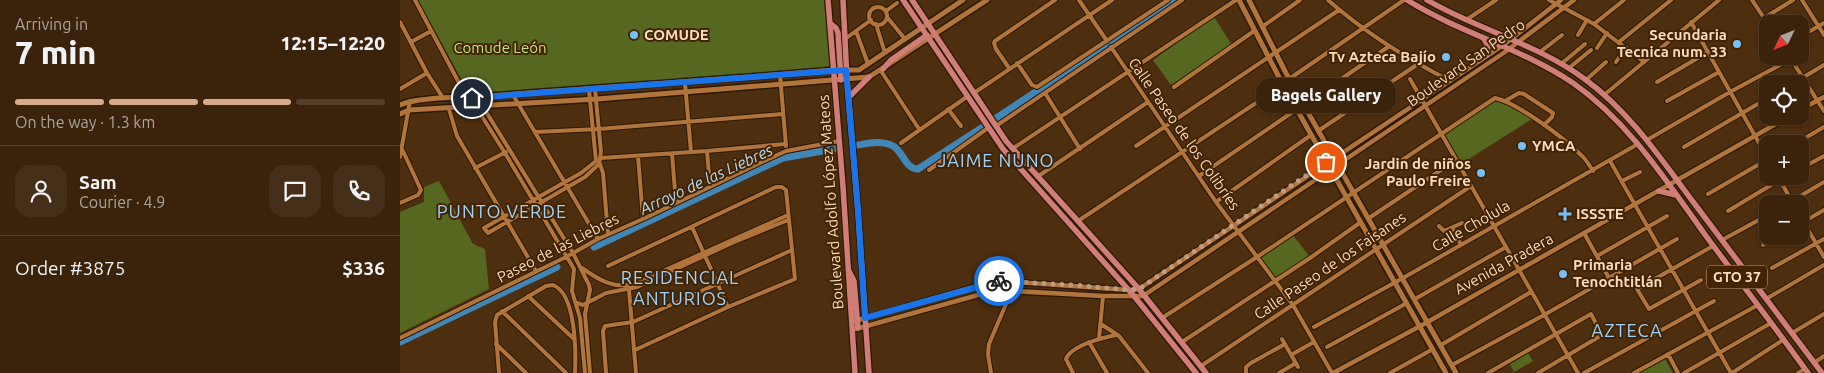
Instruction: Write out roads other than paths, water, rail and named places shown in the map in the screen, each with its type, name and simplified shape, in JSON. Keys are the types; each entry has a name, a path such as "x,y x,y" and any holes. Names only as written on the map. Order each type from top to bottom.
{"main road":[{"path":"828,0 830,23 837,31 840,70"},
{"name":"Boulevard Adolfo López Mateos","path":"843,0 846,39 840,70 839,141 855,325 855,373"},
{"path":"912,0 928,24 930,37 988,128 1014,162 1129,290 1196,373"},
{"path":"400,105 410,101 444,98 595,90 859,70 963,0"},
{"path":"848,97 869,77 987,0"},
{"path":"1238,0 1297,111 1433,349 1443,372"},
{"path":"1249,0 1289,79 1404,278 1456,373"},
{"name":"GTO 37","path":"1406,0 1447,22 1539,62 1586,93 1610,114 1638,144 1807,371"},
{"name":"GTO 37","path":"1427,0 1466,20 1540,52 1586,80 1604,95 1647,140 1822,373"},
{"path":"900,1 974,92 1012,149 1139,289 1206,373"},
{"path":"1480,36 1488,44 1487,55"},
{"path":"882,70 891,60 930,37"},
{"path":"885,53 890,56 891,60"},
{"path":"875,60 877,66 882,70"},
{"name":"Boulevard Adolfo López Mateos","path":"840,70 841,80 848,97 854,156 869,373"},
{"path":"400,112 597,99 869,77"},
{"path":"1659,191 1676,195"}],"street":[{"path":"415,0 467,98 476,107 505,153 575,272 572,286 580,318 583,373"},
{"path":"1009,68 996,50 995,41 1055,0"},
{"path":"1079,0 1107,41"},
{"path":"974,92 1112,0"},
{"path":"1017,63 1032,84 1037,87 1168,0"},
{"path":"996,126 1182,0"},
{"path":"1012,149 1238,0"},
{"path":"1262,27 1300,0"},
{"path":"1328,0 1388,47 1450,81"},
{"path":"1289,79 1406,0"},
{"path":"1466,20 1496,0"},
{"path":"1549,0 1559,2 1564,8 1594,24 1644,62"},
{"name":"Boulevard San Pedro","path":"1143,296 1510,49 1574,0"},
{"path":"1594,24 1624,0"},
{"path":"1619,42 1671,0"},
{"path":"1604,95 1719,0"},
{"path":"1752,0 1762,15"},
{"path":"1769,15 1793,0"},
{"path":"1802,0 1824,35"},
{"path":"876,24 883,23 886,14 900,1"},
{"name":"Boulevard San Pedro","path":"865,318 995,282 1139,289 1326,162 1502,46 1559,2"},
{"path":"885,53 876,24 871,20 870,16 874,8 882,8 905,39"},
{"path":"1136,146 1339,10"},
{"path":"846,39 871,20"},
{"path":"1578,35 1587,20"},
{"path":"400,22 427,73 444,98"},
{"path":"1691,22 1759,143"},
{"path":"1809,32 1824,23"},
{"path":"411,42 432,31"},
{"path":"856,31 868,64"},
{"path":"1174,86 1254,31"},
{"path":"1597,48 1607,33"},
{"path":"1540,52 1562,35"},
{"path":"1561,64 1585,44"},
{"name":"Calle Paseo de los Colibríes","path":"1111,47 1216,202 1293,305 1333,373"},
{"path":"1199,176 1297,111 1388,47"},
{"path":"1616,62 1626,47"},
{"path":"1568,68 1591,50"},
{"path":"1657,82 1708,52"},
{"path":"1586,80 1606,62"},
{"path":"1318,131 1418,64"},
{"path":"1647,140 1778,65"},
{"path":"1808,75 1824,65"},
{"path":"1466,69 1471,75"},
{"path":"882,70 919,129"},
{"path":"1667,101 1719,72"},
{"path":"400,89 427,73"},
{"path":"780,75 786,151"},
{"path":"1410,79 1578,373"},
{"path":"686,83 691,152"},
{"path":"1078,221 1283,85"},
{"path":"1809,87 1824,111"},
{"path":"434,99 436,88"},
{"path":"589,90 597,161 602,173 608,234"},
{"path":"595,90 601,158"},
{"path":"1045,93 1080,148"},
{"path":"1505,101 1521,93 1537,102 1553,114 1544,125"},
{"path":"513,95 598,239"},
{"path":"901,143 968,96"},
{"path":"477,97 573,253 589,285 590,290 585,314 590,373"},
{"path":"1809,105 1824,97"},
{"path":"1162,318 1495,98 1505,101 1544,125 1581,155 1593,171"},
{"path":"400,157 410,101"},
{"path":"1037,177 1148,102"},
{"path":"1684,147 1759,103"},
{"path":"449,109 457,136 536,272"},
{"path":"948,109 961,126"},
{"path":"535,132 599,129 782,114"},
{"name":"Avenida Pradera","path":"1333,373 1420,326 1774,125"},
{"path":"1809,136 1824,127"},
{"path":"929,170 988,128"},
{"path":"1216,202 1311,135"},
{"name":"Paseo de las Liebres","path":"400,338 566,257 608,234 786,151 839,141"},
{"path":"597,161 591,173 568,189 488,233 484,228 588,169 597,161 601,158 785,144"},
{"name":"Calle Cholula","path":"1314,327 1404,278 1638,144"},
{"path":"400,202 418,195 421,190 402,149"},
{"path":"475,168 510,150"},
{"path":"706,151 710,186"},
{"path":"672,154 676,203"},
{"path":"638,156 643,219"},
{"path":"1809,164 1824,156"},
{"path":"1369,218 1456,160"},
{"path":"1610,161 1732,373 1783,340"},
{"path":"1708,194 1759,164"},
{"path":"1622,181 1640,172"},
{"path":"1803,195 1824,182"},
{"path":"1728,211 1768,185"},
{"name":"Calle Paseo de los Faisanes","path":"1202,366 1471,186"},
{"path":"608,266 776,187 782,187 786,190 795,279 728,307 635,350"},
{"path":"1809,219 1824,210"},
{"path":"1597,256 1667,216"},
{"path":"580,267 606,283 626,286 646,280 788,218"},
{"path":"1722,240 1759,220"},
{"path":"1182,342 1361,222"},
{"path":"1439,226 1444,231 1462,223"},
{"path":"692,227 728,307"},
{"path":"1452,228 1461,245"},
{"path":"1584,233 1609,278"},
{"path":"1809,233 1824,257"},
{"path":"1772,268 1824,238"},
{"path":"1452,365 1677,239"},
{"path":"1415,299 1506,246"},
{"path":"1701,280 1649,309 1637,289 1713,246"},
{"path":"606,373 604,328 608,325 633,322 792,250"},
{"path":"575,301 580,305 606,292 629,290 704,255"},
{"path":"1766,299 1824,265"},
{"path":"995,282 996,290"},
{"path":"499,373 495,318 502,311 549,285 557,286 562,291 568,304 574,339 575,373"},
{"path":"629,290 636,373"},
{"path":"855,325 866,326 996,290 1103,296 1143,296"},
{"path":"991,373 988,354 989,344 1012,290"},
{"path":"1441,345 1532,292"},
{"path":"528,296 574,339"},
{"path":"1099,338 1103,296"},
{"path":"1584,373 1714,301"},
{"path":"1326,347 1407,303"},
{"path":"1634,373 1758,304"},
{"path":"502,311 566,373"},
{"path":"1488,373 1591,314 1602,335 1538,373"},
{"path":"1792,333 1824,314"},
{"path":"855,325 865,318"},
{"path":"1684,373 1771,323"},
{"path":"1101,324 1122,340 1148,373"},
{"path":"1073,373 1066,361 1066,356 1070,352 1099,338 1116,335"},
{"path":"1279,373 1297,365 1282,339"},
{"path":"1089,342 1107,373"},
{"path":"1291,355 1314,342"},
{"path":"496,344 526,373"},
{"path":"1246,373 1248,366 1285,344"},
{"path":"1390,373 1433,349"},
{"path":"1668,354 1678,373"},
{"path":"1814,363 1824,356"},
{"path":"1798,373 1807,371"}],"waterway":[{"name":"Arroyo de las Liebres","path":"995,119 1174,0"},
{"name":"Arroyo de las Liebres","path":"858,145 876,142 889,144 896,148 910,166 918,169 983,127"},
{"name":"Arroyo de las Liebres","path":"594,247 783,158 834,149"},
{"name":"Arroyo de las Liebres","path":"400,342 557,267"}],"place":[{"name":"COMUDE","path":"634,35"},
{"name":"Secundaria Tecnica num. 33","path":"1737,44"},
{"name":"Tv Azteca Bajío","path":"1446,57"},
{"name":"YMCA","path":"1522,146"},
{"name":"Bagels Gallery","path":"1326,162"},
{"name":"Jardin de niños Paulo Freire","path":"1481,173"},
{"name":"ISSSTE","path":"1565,214"},
{"name":"Primaria Tenochtitlán","path":"1563,274"}],"district":[{"name":"JAIME NUNO","path":"996,161"},
{"name":"PUNTO VERDE","path":"502,212"},
{"name":"RESIDENCIAL ANTURIOS","path":"680,288"},
{"name":"AZTECA","path":"1627,331"}],"park label":[{"name":"Comude León","path":"500,48"}]}
